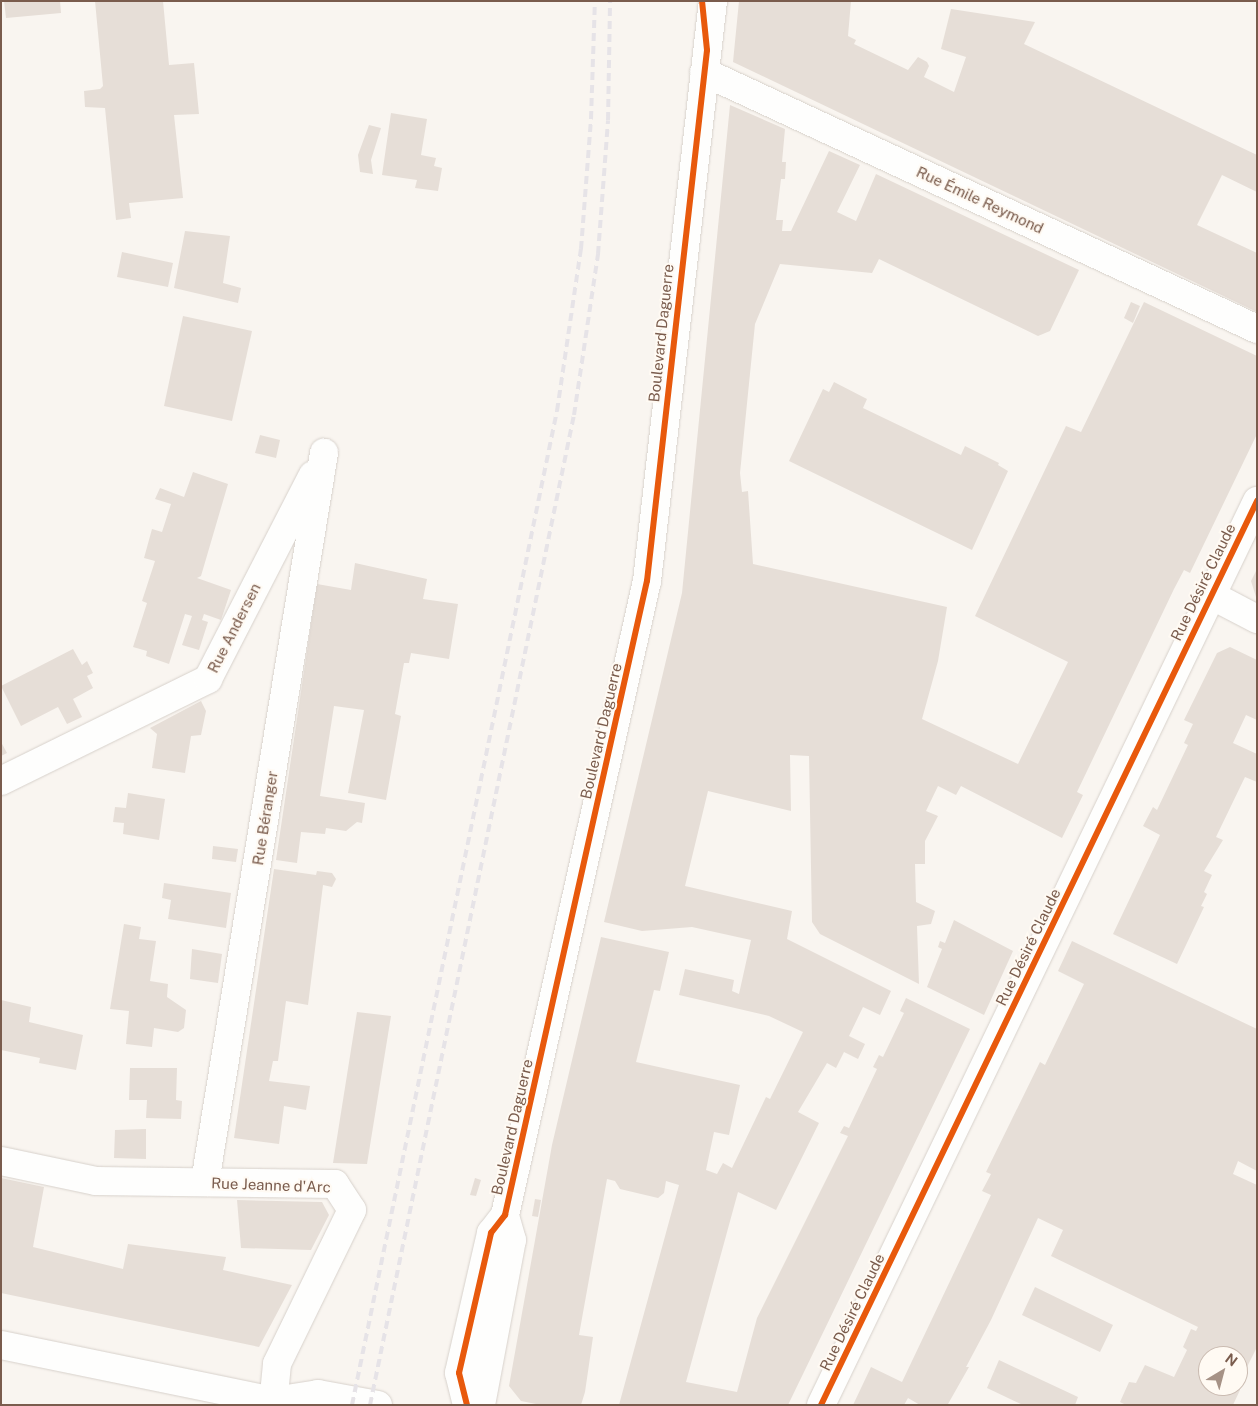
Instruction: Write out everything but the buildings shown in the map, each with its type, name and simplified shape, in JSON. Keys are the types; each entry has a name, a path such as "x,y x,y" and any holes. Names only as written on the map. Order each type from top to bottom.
{"street":[{"path":"702,1 705,61"},
{"name":"Boulevard Daguerre","path":"467,1405 459,1373 491,1233 505,1215 647,581 713,1"},
{"name":"Rue Émile Reymond","path":"705,61 1257,329"},
{"name":"Rue Andersen","path":"1,781 208,679 324,453"},
{"name":"Rue Béranger","path":"205,1182 324,453"},
{"name":"Rue Désiré Claude","path":"821,1405 1257,501"},
{"path":"1211,596 1257,619"},
{"name":"Rue Jeanne d'Arc","path":"1,1161 96,1181 335,1184 352,1210 277,1364 275,1404"},
{"name":"Boulevard Daguerre","path":"481,1405 512,1240 505,1215"},
{"path":"1,1345 275,1404 318,1394 378,1405"}],"railway":[{"path":"352,1405 557,411 581,249 591,119 595,1"},
{"path":"370,1405 574,415 598,254 608,120 610,1"}],"cycle path":[{"path":"467,1405 459,1373 491,1233 505,1215 647,581 707,50 702,1"},
{"path":"821,1405 1257,501"}]}
